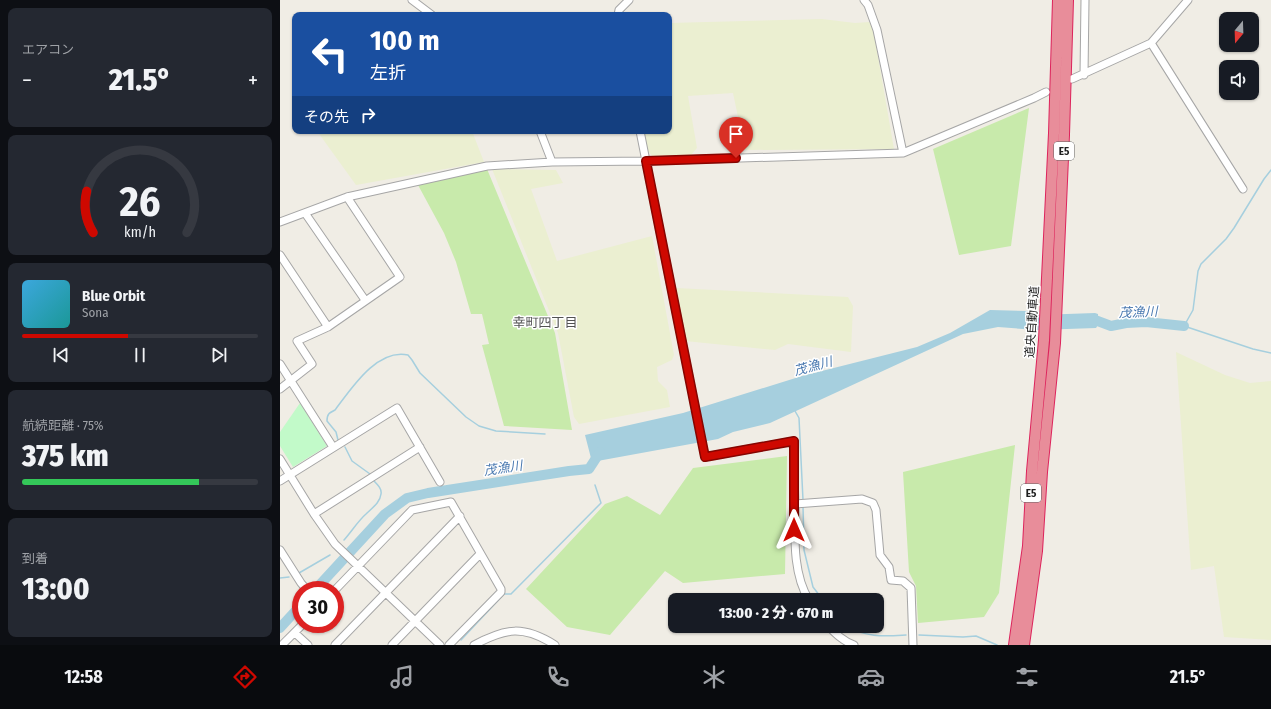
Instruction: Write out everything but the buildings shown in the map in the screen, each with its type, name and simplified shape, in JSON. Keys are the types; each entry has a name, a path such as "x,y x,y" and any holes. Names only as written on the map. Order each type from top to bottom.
{"highway":[{"name":"道央自動車道","path":"1014,645 1028,546 1044,340 1054,133 1058,0"},
{"name":"道央自動車道","path":"1024,645 1037,551 1042,472 1055,342 1068,0"}],"street":[{"path":"412,0 428,12"},
{"path":"619,12 629,0"},
{"path":"864,0 868,5 877,30 903,153"},
{"path":"1084,75 1085,0"},
{"path":"1072,79 1084,75 1151,43 1188,0"},
{"path":"1151,43 1243,189"},
{"path":"280,222 347,196 487,166 552,162 646,161 903,153 1046,92"},
{"path":"541,134 552,162"},
{"path":"641,134 693,403 705,457 794,441 800,504 794,543 799,576 805,593"},
{"path":"280,389 312,364 297,341 328,326 400,277 347,196"},
{"path":"305,213 365,300"},
{"path":"280,255 328,326"},
{"path":"280,364 333,447"},
{"path":"280,481 397,408 440,482"},
{"path":"314,514 420,447"},
{"path":"280,459 314,514 335,544 440,645"},
{"path":"800,504 862,499 873,504 876,510 880,555 889,567 891,580 903,581 912,588 913,645"},
{"path":"342,581 356,564 412,510 451,502 501,589 501,592 450,645"},
{"path":"335,645 460,516"},
{"path":"280,550 299,581"},
{"path":"392,645 480,554"},
{"path":"474,645 504,631 518,630 530,632 555,645"},
{"path":"282,645 295,633 308,645"},
{"path":"834,633 854,645"}],"green space":[{"path":"822,19 855,23 869,22 873,28 894,149 745,150 733,93 688,96 697,148 690,156 652,156 645,147 643,134 672,134 672,23"},
{"path":"1029,108 1011,246 959,255 933,149"},
{"path":"319,134 473,134 484,162 356,185"},
{"path":"487,169 555,333 572,430 504,426 482,345 489,344 482,314 471,314 456,262 444,233 418,185"},
{"path":"492,169 556,170 563,183 531,189 557,261 652,236 674,355 672,360 657,367 658,381 667,390 670,407 579,424 574,417 558,333"},
{"path":"676,288 848,297 853,306 851,352 788,344 775,350 685,341"},
{"path":"1176,352 1225,375 1250,383 1271,381 1271,640 1224,637 1214,566 1191,570"},
{"path":"300,403 327,446 293,467 280,446 280,432"},
{"path":"1015,445 999,593 984,617 918,623 916,586 909,572 903,472"},
{"path":"787,456 785,574 683,583 665,571 610,635 567,627 526,589 605,504 627,496 660,515 693,468"}],"water":[{"path":"990,310 1029,311 1038,315 1095,313 1098,314 1098,325 1096,328 1037,330 998,327 963,334 770,423 733,432 718,439 592,462 585,435 683,413 802,376 917,347 950,333"}],"waterway":[{"name":"茂漁川","path":"1271,170 1226,239 1201,264 1198,271 1193,310 1184,326 1253,349 1271,353"},
{"name":"茂漁川","path":"1085,319 1095,320 1111,326 1126,323 1146,322 1184,326"},
{"path":"338,440 336,432 327,421 329,414 335,410 357,382 375,364 397,354 408,355 420,373 466,417 479,426 496,431 545,434"},
{"path":"795,411 799,418 803,500"},
{"path":"345,447 352,461 370,474"},
{"name":"茂漁川","path":"323,581 385,514 407,498 428,493 589,469 600,452"},
{"path":"344,540 379,500 381,490 374,481"},
{"path":"461,640 504,594 511,594 601,503 595,485"},
{"path":"803,506 804,550 813,587 818,593"},
{"path":"299,573 330,555"},
{"path":"280,578 289,577"},
{"name":"茂漁川","path":"280,628 292,615"},
{"path":"861,633 883,636 906,635"},
{"path":"919,635 963,637 976,636 997,645"}],"district":[{"name":"幸町四丁目","path":"545,322"}],"route":[{"path":"736,158 646,161 693,403 705,457 794,441 794,530"}]}
